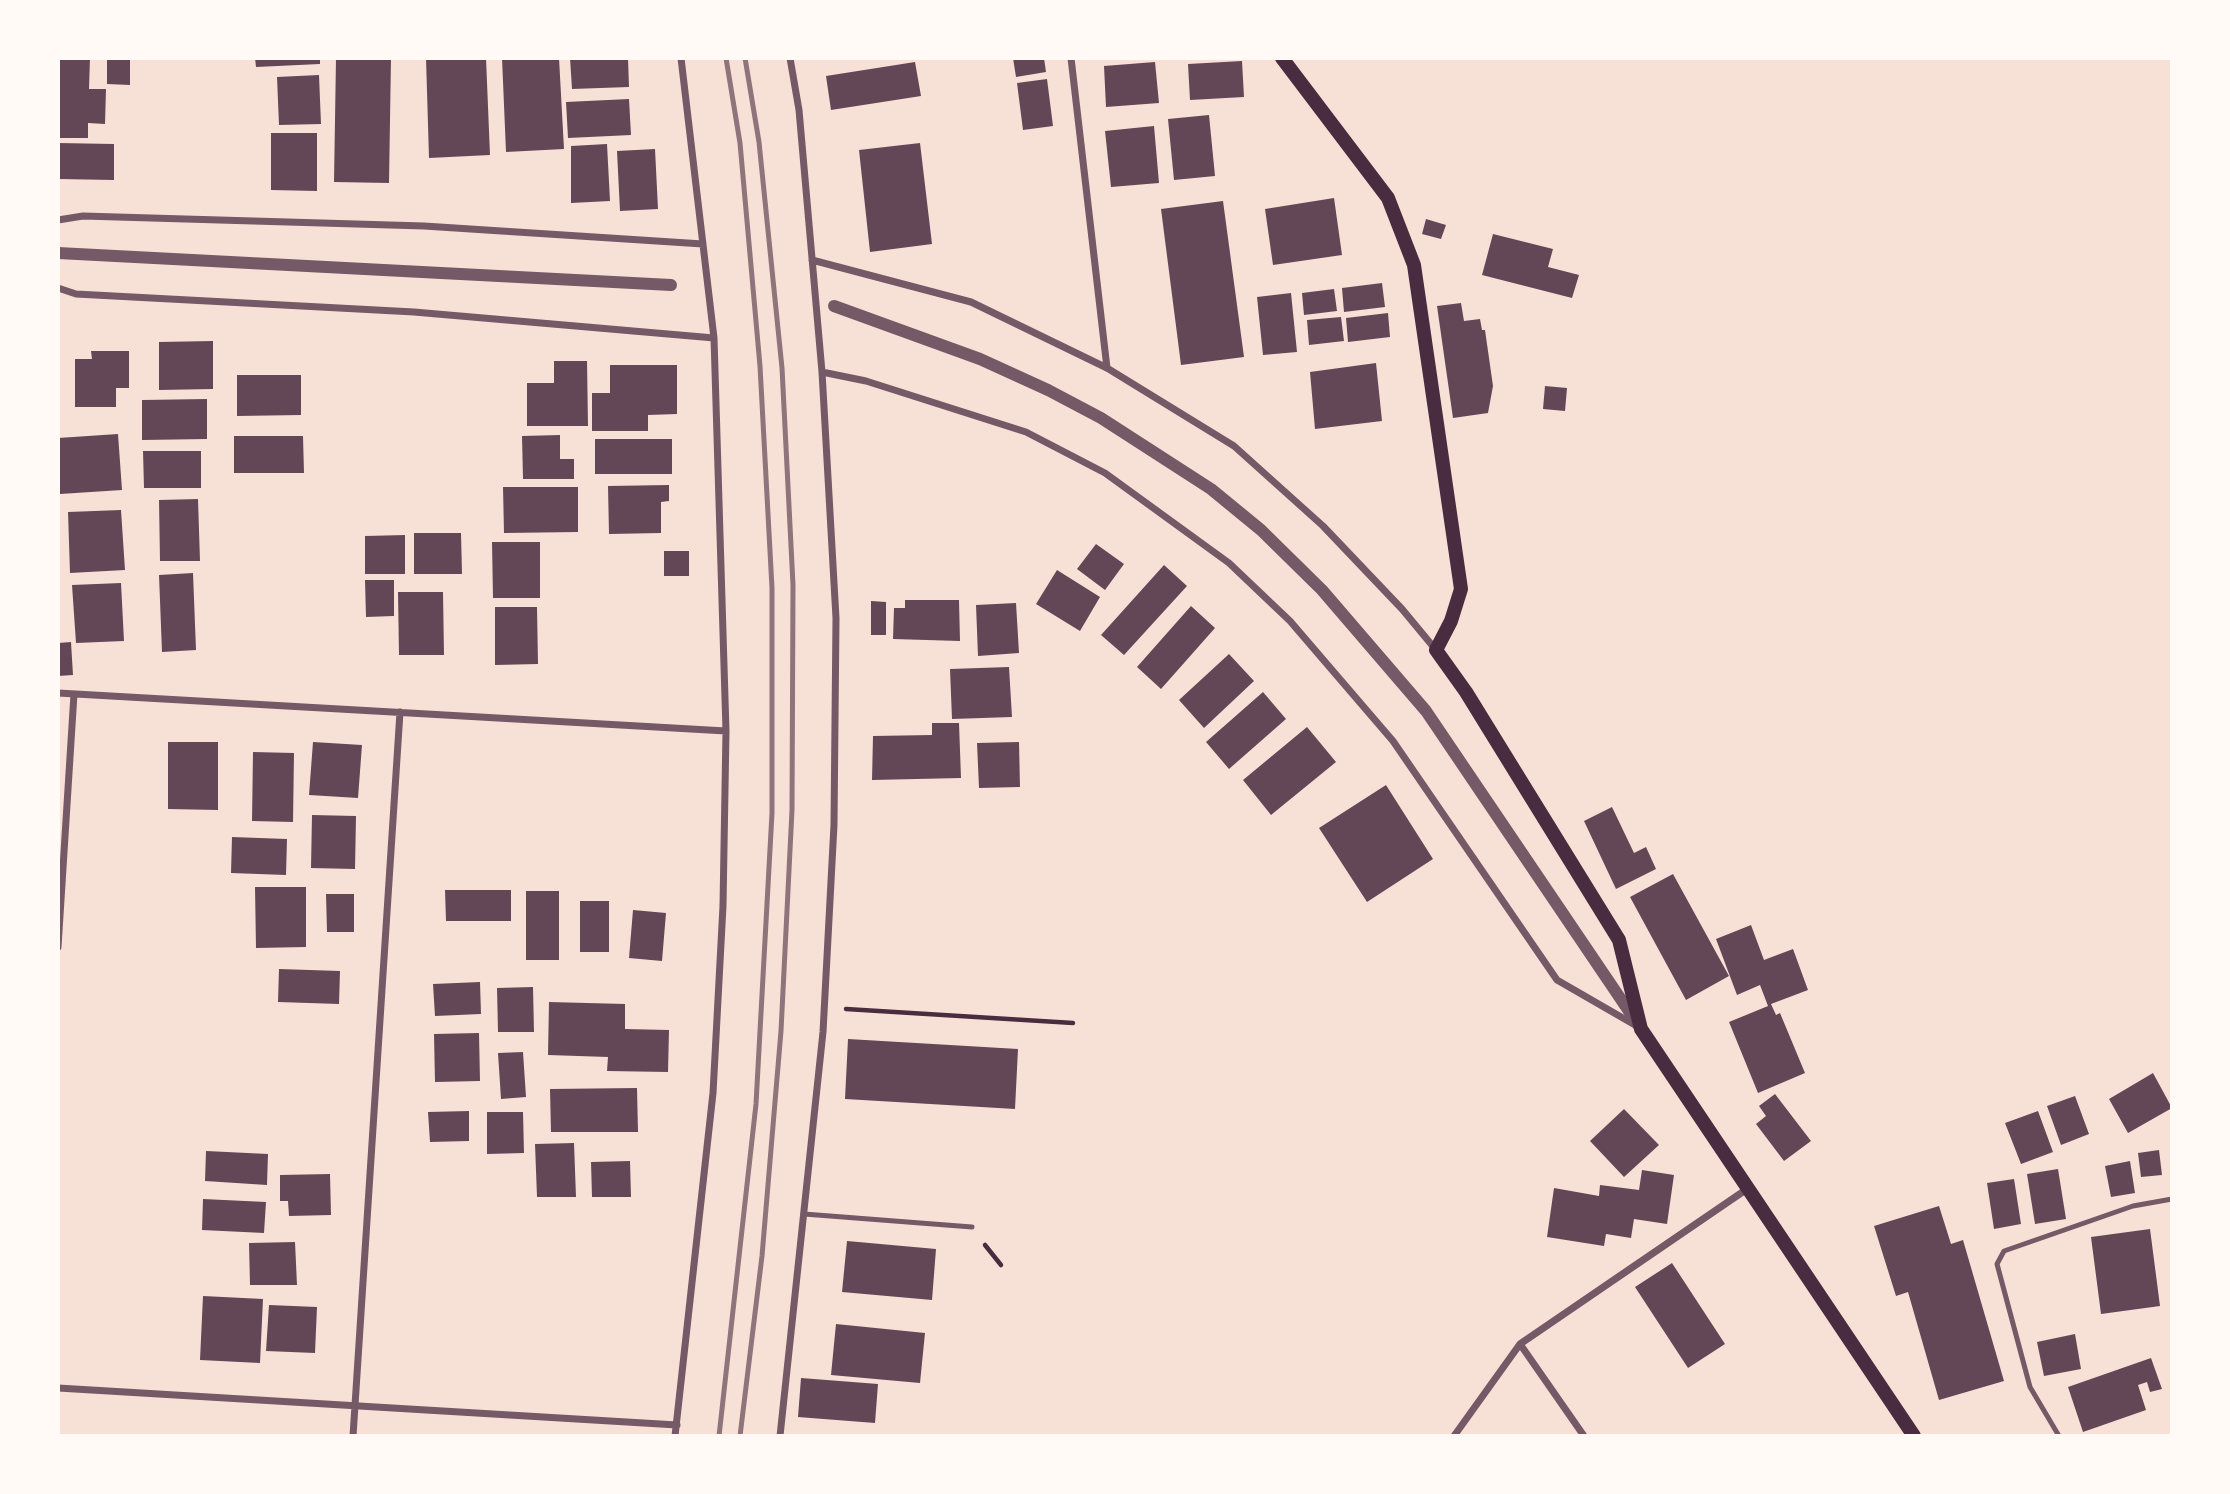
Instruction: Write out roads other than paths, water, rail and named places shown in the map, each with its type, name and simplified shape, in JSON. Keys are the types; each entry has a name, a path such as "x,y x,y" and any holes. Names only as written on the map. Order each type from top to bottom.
{"main road":[{"path":"1282,58 1388,198 1414,265 1461,589 1451,621 1436,650 1466,692 1619,940 1641,1029 1914,1436"}],"street":[{"path":"675,1436 713,1093 723,906 726,731 714,338 681,58"},
{"path":"780,1436 824,1008 834,825 836,618 822,372 799,110 790,58"},
{"path":"1071,58 1107,368"},
{"path":"58,220 83,216 410,226 703,244"},
{"path":"58,253 671,285"},
{"path":"812,260 971,302 1107,368 1234,446 1323,526 1402,609 1436,650"},
{"path":"58,288 76,294 414,312 714,338"},
{"path":"834,306 980,359 1048,390 1101,418 1211,489 1261,530 1322,590 1426,711 1641,1029"},
{"path":"822,372 866,381 1026,432 1105,473 1229,563 1290,621 1393,741 1557,980 1641,1029"},
{"path":"58,693 726,731"},
{"path":"58,947 74,694"},
{"path":"353,1436 400,712"},
{"path":"1454,1436 1520,1344 1747,1189"},
{"path":"1520,1344 1584,1436"},
{"path":"58,1388 677,1425"}],"lane":[{"path":"2059,1436 2030,1387 1997,1264 2004,1251 2133,1206 2172,1199"},
{"path":"804,1214 972,1227"}],"railway":[{"path":"719,1436 756,1104 772,813 772,588 760,366 740,143 726,58"},
{"path":"740,1436 762,1256 781,1031 792,810 793,585 782,368 759,142 745,58"}]}
